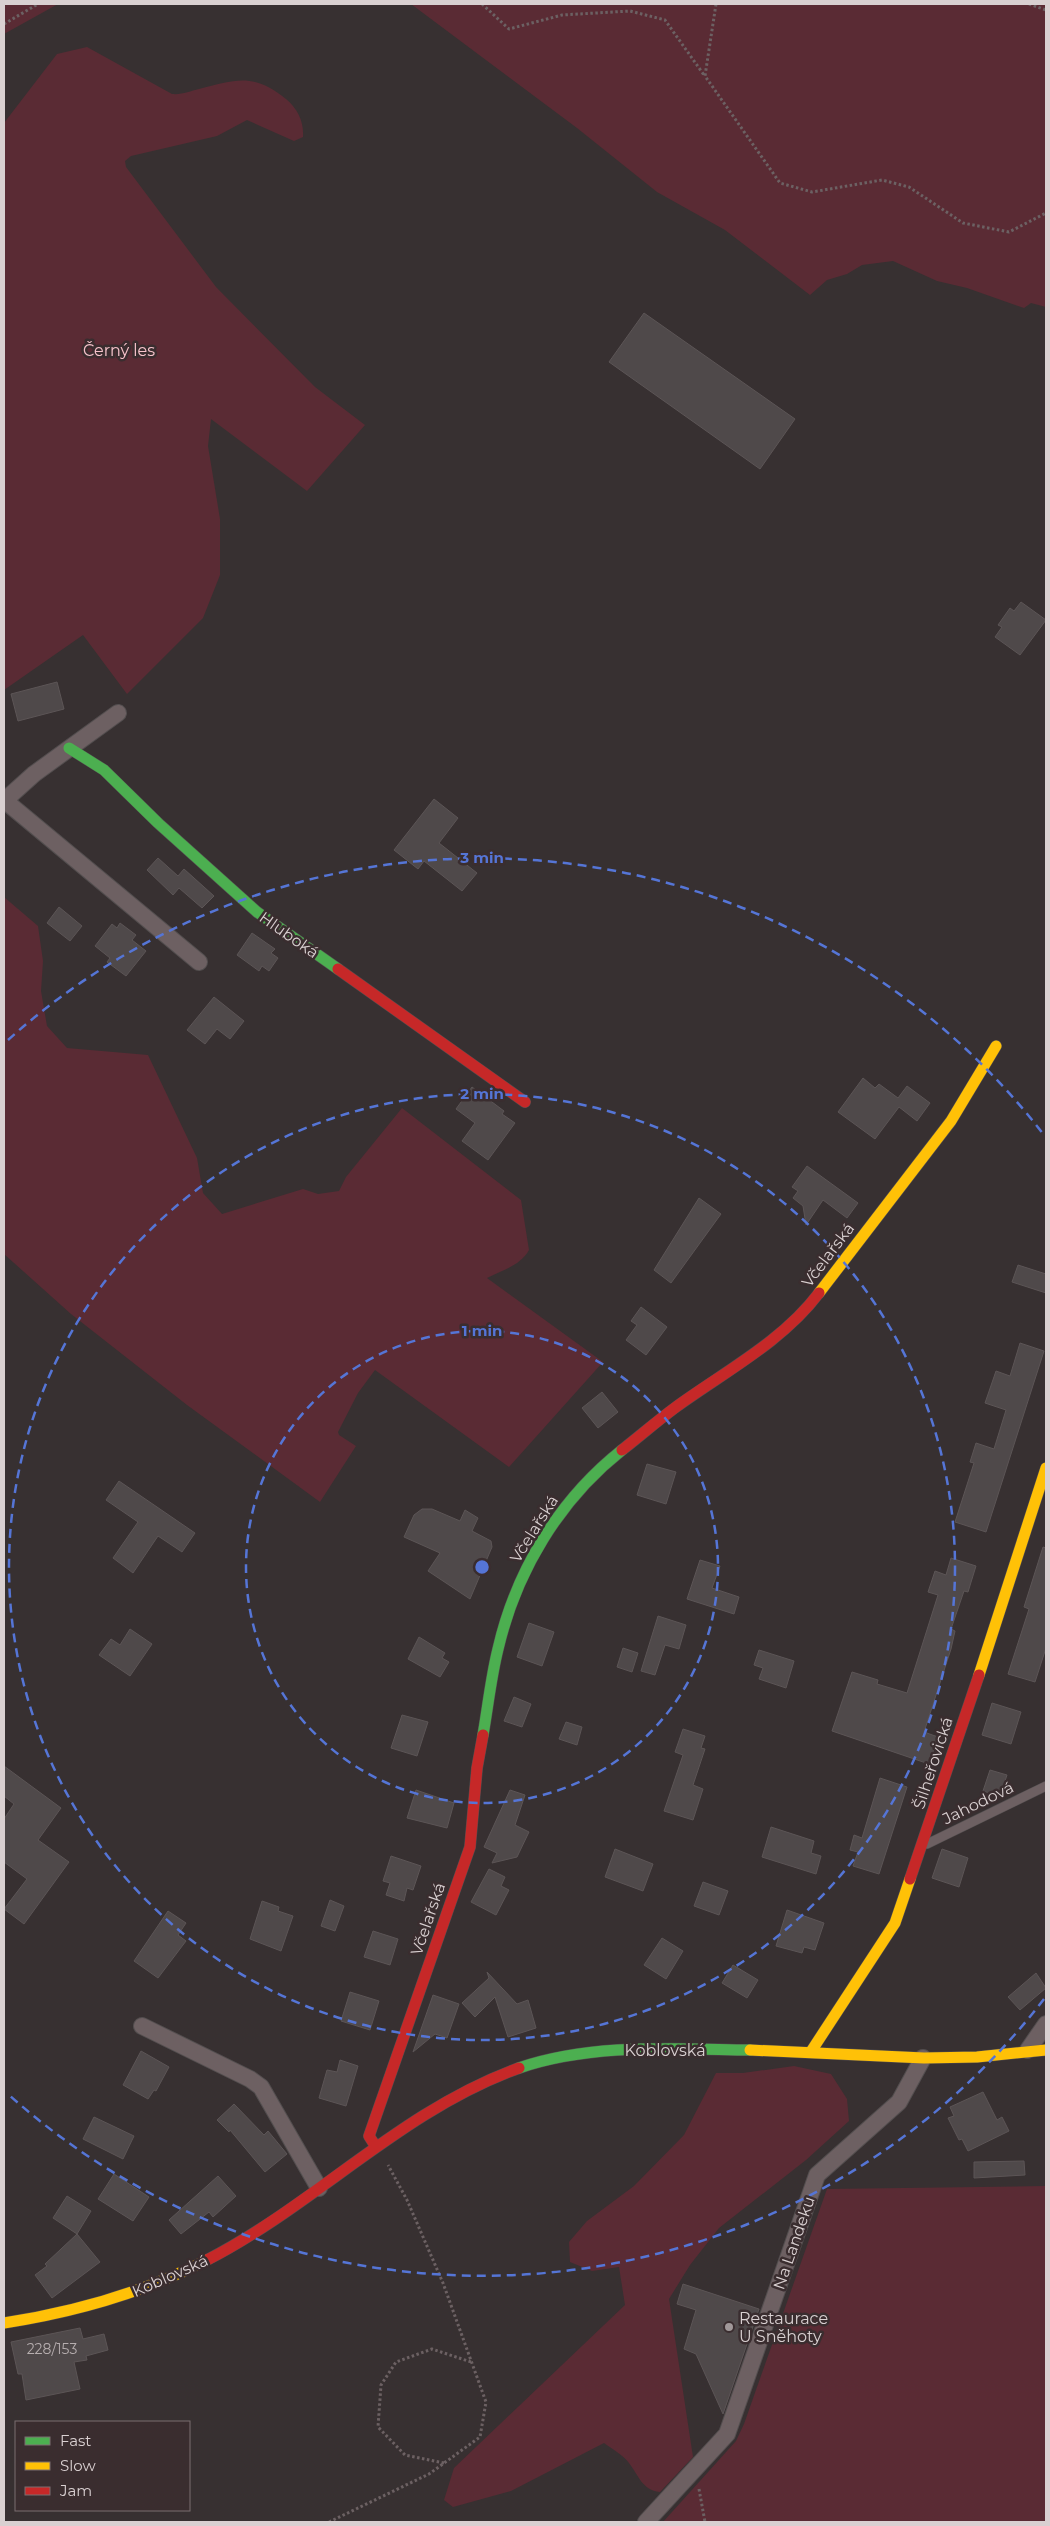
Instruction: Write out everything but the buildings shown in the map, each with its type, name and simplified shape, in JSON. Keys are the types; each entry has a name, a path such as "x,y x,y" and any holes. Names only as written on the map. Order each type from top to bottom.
{"street":[{"path":"118,713 34,774 4,801 199,962"},
{"name":"Hluboká","path":"69,748 104,770 158,823 257,912 525,1102"},
{"name":"Včelařská","path":"376,2147 369,2136 470,1847 477,1768 498,1649 511,1605 528,1563 563,1508 619,1452 676,1407 740,1363 806,1310 951,1121 996,1046"},
{"name":"Šilheřovická","path":"812,2050 894,1923 922,1846 1046,1468"},
{"path":"1028,2050 1046,2024"},
{"path":"142,2026 250,2079 261,2087 319,2188"},
{"name":"Koblovská","path":"4,2323 68,2312 139,2291 217,2255 319,2188 376,2147 457,2095 524,2066 570,2054 630,2049 812,2050 923,2058 986,2056 1028,2050 1046,2050"},
{"name":"Na Landeku","path":"646,2522 727,2434 817,2175 899,2102 923,2058"}],"lane":[{"name":"Jahodová","path":"922,1846 1046,1786"}],"path":[{"path":"4,24 38,4"},
{"path":"482,4 509,29 572,15 630,11 664,20 780,184 812,192 882,180 909,187 963,223 1008,232 1046,213"},
{"path":"705,76 716,4"},
{"path":"1029,4 1046,10"},
{"path":"329,2522 429,2474 480,2437 486,2402 443,2283 407,2200 376,2147"},
{"path":"444,2463 405,2455 378,2427 381,2385 396,2362 432,2349 472,2362"},
{"path":"695,2469 705,2522"}],"green space":[{"path":"4,4 58,4 4,34"},
{"path":"411,4 1046,4 1046,307 1031,303 1024,308 967,288 937,281 893,261 862,265 847,274 827,280 810,295 725,230 657,192 577,128"},
{"name":"Černý les","path":"87,47 172,94 245,80 264,85 275,91 294,107 301,121 303,137 294,141 247,120 217,136 131,156 125,161 126,167 216,287 315,387 365,425 307,491 211,419 208,446 220,519 220,575 203,618 127,694 83,635 4,690 4,123 57,54"},
{"path":"4,897 38,926 43,961 41,991 47,1026 67,1048 148,1055 197,1158 203,1193 222,1214 303,1189 318,1194 339,1191 346,1177 402,1108 521,1200 529,1250 516,1264 487,1278 603,1362 509,1467 375,1370 358,1393 338,1432 339,1435 356,1446 320,1502 187,1405 71,1314 4,1254"},
{"path":"794,2066 831,2074 847,2099 849,2121 806,2160 719,2228 690,2265 669,2299 693,2457 660,2492 654,2491 645,2485 627,2460 604,2443 511,2491 453,2507 444,2500 454,2468 625,2305 619,2267 592,2271 570,2262 569,2242 587,2221 634,2186 684,2135 716,2073 743,2073"},
{"path":"1046,2186 1046,2522 663,2522 736,2441 744,2424 827,2189"}],"traffic: fast":[{"path":"69,748 104,770 158,823 257,912 338,969"},
{"path":"483,1735 498,1649 516,1592 529,1565 543,1539 560,1514 599,1470 622,1450"},
{"path":"519,2068 575,2054 604,2051 633,2049 750,2050"}],"traffic: slow":[{"path":"819,1293 951,1121 996,1046"},
{"path":"979,1675 1046,1468"},
{"path":"812,2050 895,1923 910,1879"},
{"path":"750,2050 924,2058 977,2057 1046,2050"},
{"path":"4,2323 57,2313 108,2300 183,2272 207,2260"}],"traffic: jam":[{"path":"338,969 525,1102"},
{"path":"622,1450 676,1407 752,1355 788,1327 819,1293"},
{"path":"910,1879 979,1675"},
{"path":"376,2147 369,2136 470,1847 477,1768 483,1735"},
{"path":"207,2260 285,2212 398,2132 436,2108 476,2086 519,2068"}],"place":[{"name":"Restaurace U Sněhoty","path":"729,2327"}]}
